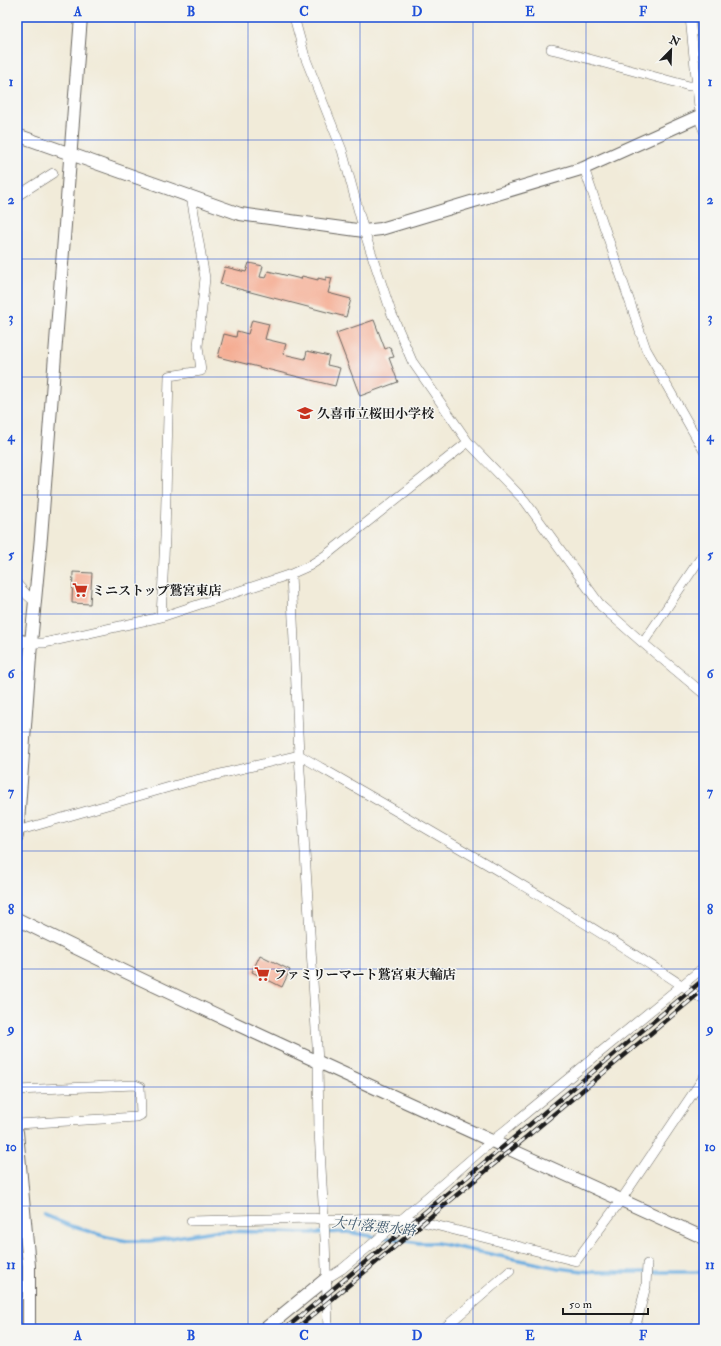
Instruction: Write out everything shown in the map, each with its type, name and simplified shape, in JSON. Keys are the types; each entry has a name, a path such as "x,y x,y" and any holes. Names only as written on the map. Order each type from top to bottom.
{"street":[{"path":"17,836 34,600 41,537 81,17"},
{"path":"294,17 305,57 342,150 364,231 392,312 412,361 468,442 525,501 601,606 704,694"},
{"path":"690,17 696,86 704,131"},
{"path":"551,49 689,86 696,86"},
{"path":"17,135 240,214 364,231 380,229 584,168 701,115"},
{"path":"584,168 646,349 704,451"},
{"path":"17,196 53,173"},
{"path":"161,617 165,537 169,376 201,371 198,346 205,278 191,196"},
{"path":"17,640 31,643 44,643 161,617 291,574 309,566 326,555 468,442"},
{"path":"643,643 704,553"},
{"path":"291,574 299,755 318,1062 319,1131 328,1329"},
{"path":"17,584 34,600"},
{"path":"17,831 187,782 299,755 500,871 704,1000"},
{"path":"17,919 318,1062 704,1238"},
{"path":"265,1329 399,1222 492,1141 704,967"},
{"path":"191,1221 314,1218 324,1223 376,1218 399,1222 425,1223 576,1261 621,1200 704,1077"},
{"path":"17,1090 140,1086 141,1115 138,1117 17,1124"},
{"path":"17,1132 29,1266 29,1329"},
{"path":"635,1329 646,1279 647,1264"},
{"path":"444,1329 510,1271"}],"building":[{"path":"249,263 263,266 260,277 266,278 268,271 301,279 302,276 318,280 318,278 326,280 326,277 332,278 328,293 351,299 346,317 220,284 225,267 246,272"},
{"path":"252,320 269,324 265,339 286,344 283,354 305,359 307,351 329,356 327,365 340,368 335,386 218,357 224,334 236,337 237,331 248,334"},
{"path":"374,320 385,349 390,347 394,357 389,358 398,382 360,396 336,333"},
{"path":"73,572 92,573 90,604 72,603"},
{"path":"260,955 290,970 282,987 252,972"}],"waterway":[{"name":"大中落悪水路","path":"44,1215 71,1226 107,1237 127,1241 150,1241 214,1231 316,1233 347,1232 377,1237"},
{"name":"大中落悪水路","path":"383,1237 419,1243 437,1243 558,1268 591,1272 704,1272"}],"railway":[{"path":"285,1329 704,979"},
{"path":"296,1329 704,989"}],"place":[{"name":"久喜市立桜田小学校","path":"305,413"},
{"name":"ミニストップ鷲宮東店","path":"80,590"},
{"name":"ファミリーマート鷲宮東大輪店","path":"262,974"}]}
